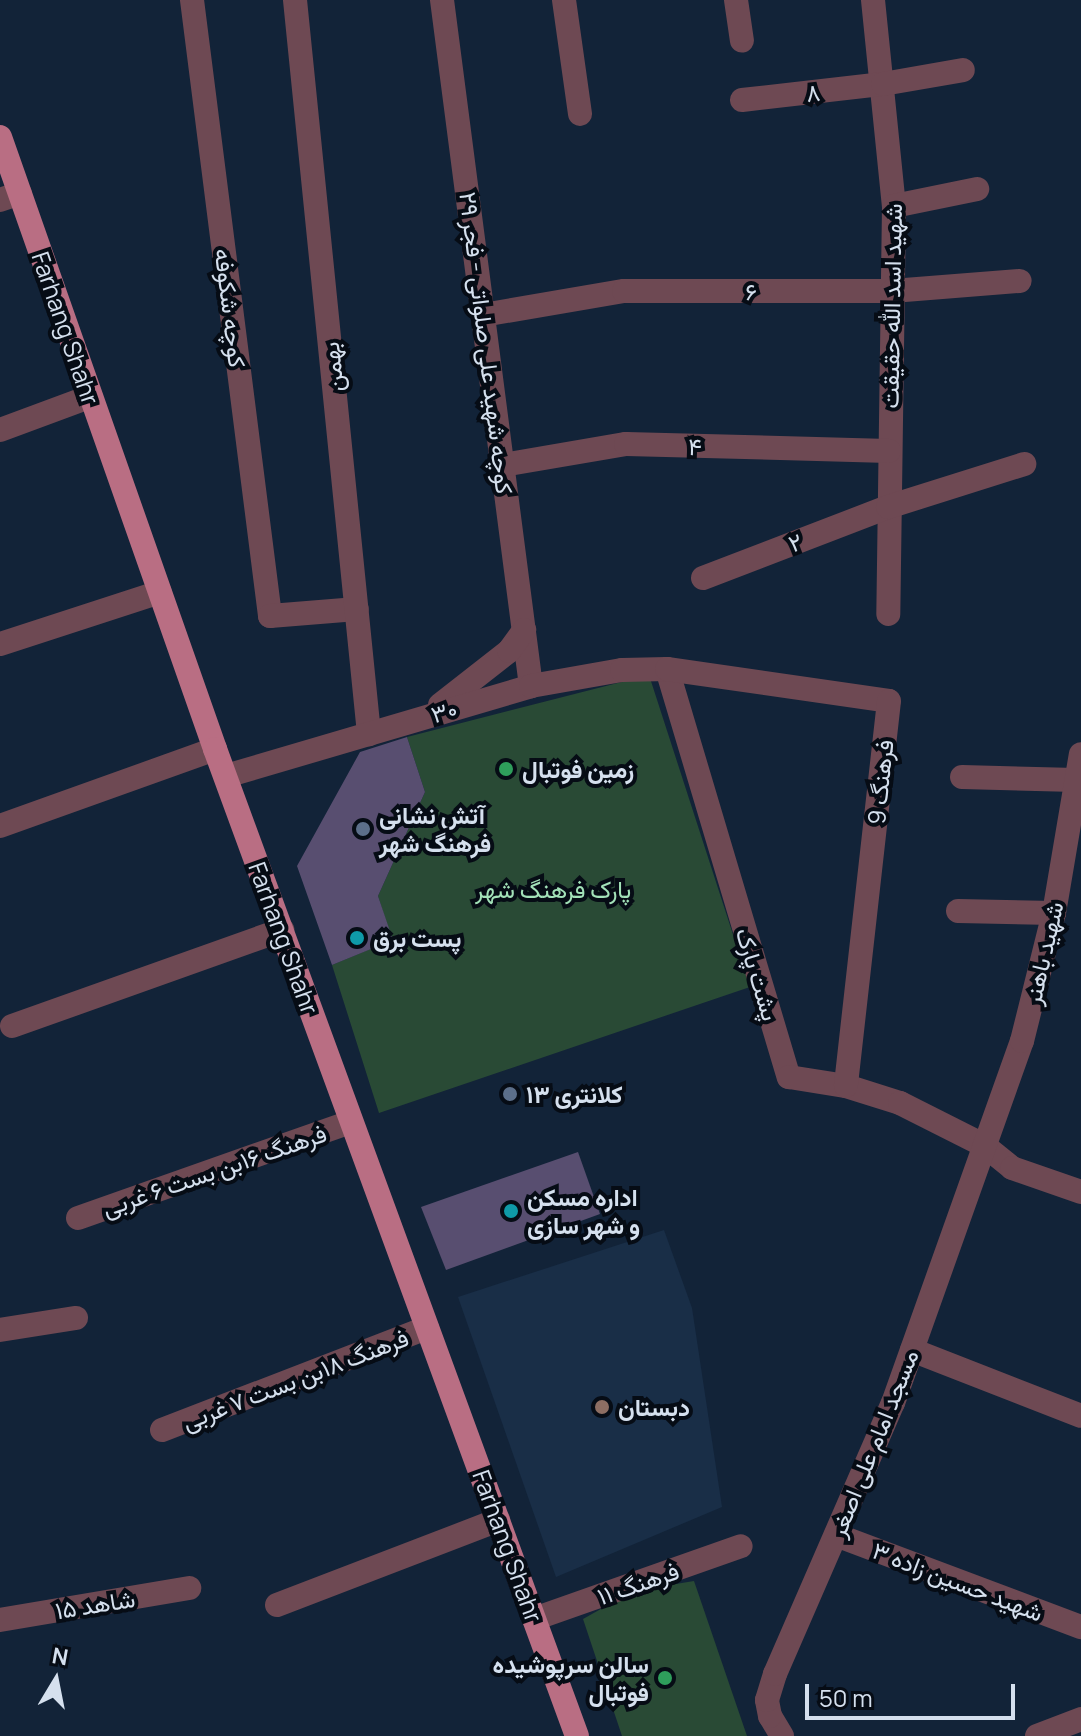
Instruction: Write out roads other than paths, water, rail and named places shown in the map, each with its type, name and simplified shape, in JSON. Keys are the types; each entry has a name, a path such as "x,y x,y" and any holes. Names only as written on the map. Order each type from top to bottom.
{"main road":[{"name":"Farhang Shahr","path":"0,137 10,196 89,397 534,1619 571,1734"}],"street":[{"name":"کوچه شکوفه","path":"192,0 270,616 357,609"},
{"name":"بهمن","path":"295,0 369,734"},
{"name":"کوچه شهید علی صلواتی - فجر ۲۹","path":"442,0 531,686"},
{"path":"564,0 580,114"},
{"path":"736,0 742,41"},
{"name":"شهید اسد الله حقیقت","path":"873,0 894,206 888,614"},
{"name":"۸","path":"742,100 883,84 963,70"},
{"path":"894,206 977,189"},
{"name":"۶","path":"483,315 624,291 892,291 1020,281"},
{"path":"0,430 89,397"},
{"name":"۴","path":"503,465 626,444 889,451"},
{"name":"۲","path":"703,578 888,507 1024,464"},
{"path":"0,644 160,592"},
{"path":"424,717 490,669 509,651 524,630"},
{"name":"۳۰","path":"226,776 531,686 622,670 667,669"},
{"name":"پشت پارک","path":"667,669 789,1077 846,1086 900,1103 985,1146 1012,1168 1081,1192"},
{"name":"فرهنگ 9","path":"667,669 889,701 846,1086"},
{"path":"0,826 215,749"},
{"name":"شهید باهنر","path":"985,1146 1022,1041 1054,913 1081,754"},
{"path":"962,777 1076,780"},
{"path":"958,911 1054,913"},
{"path":"12,1026 282,930"},
{"name":"فرهنگ ۱۶بن بست ۶ غربی","path":"78,1218 351,1122"},
{"name":"مسجد امام علی اصغر","path":"782,1736 770,1716 767,1700 912,1350 985,1146"},
{"path":"0,1330 76,1318"},
{"name":"فرهنگ ۱۸بن بست ۷ غربی","path":"162,1430 427,1328"},
{"path":"912,1350 1081,1416"},
{"path":"277,1605 498,1520"},
{"name":"شهید حسین زاده ۳","path":"836,1535 1081,1627"},
{"name":"فرهنگ ۱۱","path":"534,1619 741,1546"},
{"name":"شاهد ۱۵","path":"0,1620 189,1588"},
{"path":"1037,1736 1081,1719"}],"place":[{"name":"زمین فوتبال","path":"506,769"},
{"name":"آتش نشانی فرهنگ شهر","path":"363,829"},
{"name":"پست برق","path":"357,938"},
{"name":"کلانتری ۱۳","path":"510,1094"},
{"name":"اداره مسکن و شهر سازی","path":"511,1211"},
{"name":"دبستان","path":"602,1407"},
{"name":"سالن سرپوشیده فوتبال","path":"665,1678"}],"park label":[{"name":"پارک فرهنگ شهر","path":"553,889"}]}
